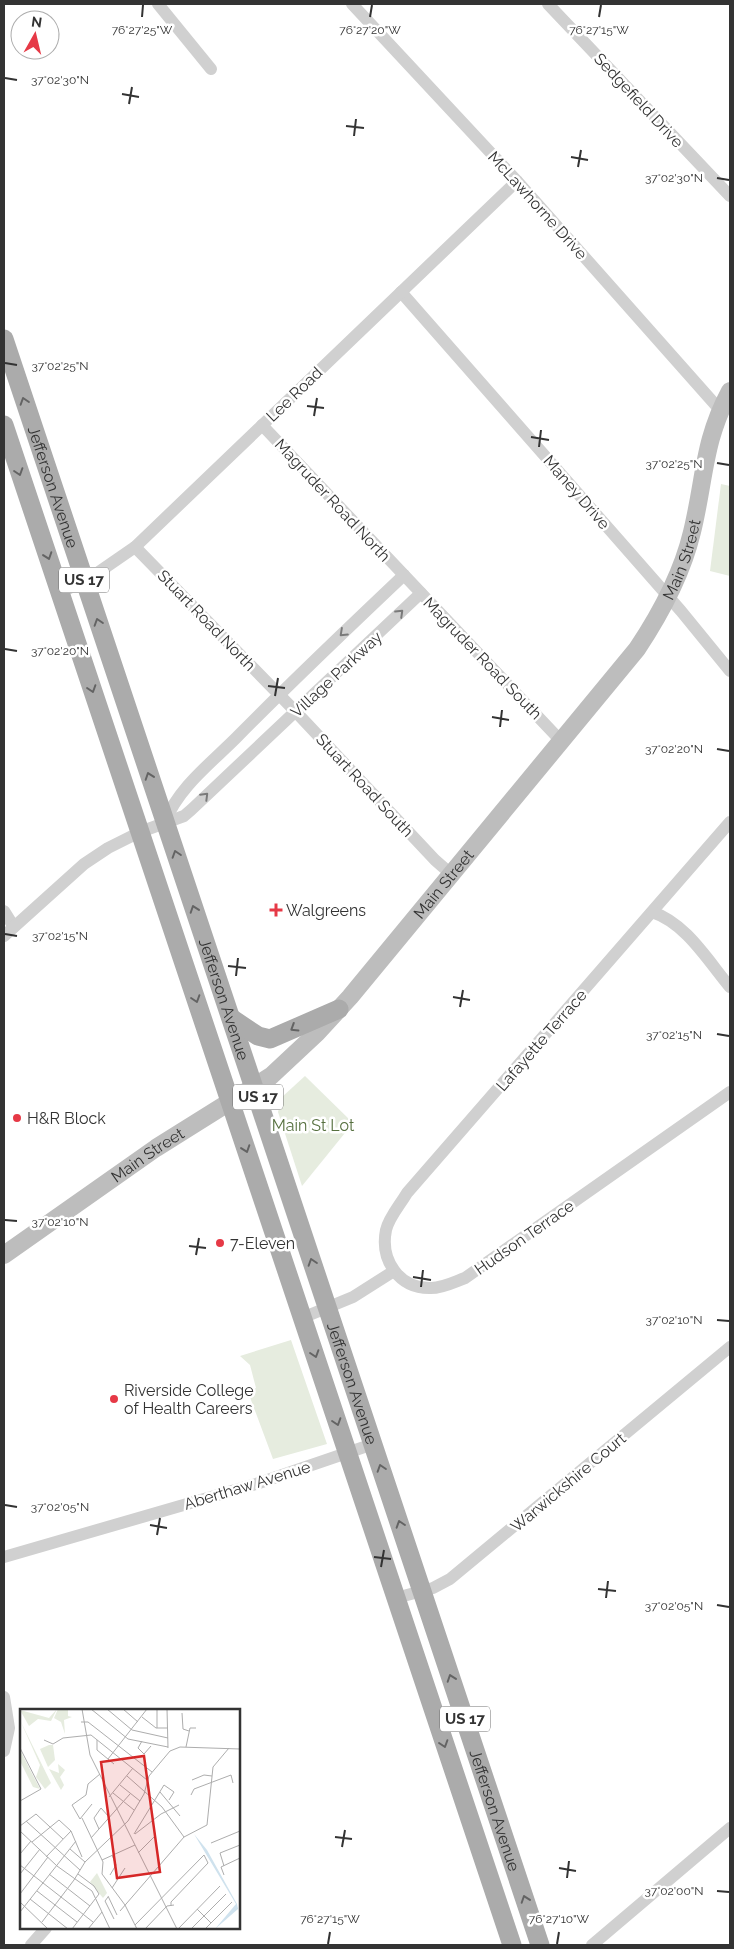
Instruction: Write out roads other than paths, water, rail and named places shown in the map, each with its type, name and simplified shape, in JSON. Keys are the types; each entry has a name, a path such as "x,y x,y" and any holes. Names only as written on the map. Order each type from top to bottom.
{"main road":[{"name":"Jefferson Avenue","path":"4,339 540,1945"},
{"name":"Main Street","path":"4,1255 155,1149 254,1088 282,1067 339,1008 452,874 637,650 668,597 689,542 706,452 720,410 730,391"},
{"name":"Jefferson Avenue","path":"4,425 512,1945"},
{"path":"231,1018 258,1036 270,1039 339,1008"}],"street":[{"path":"158,4 211,69"},
{"name":"McLawhorne Drive","path":"352,4 517,181 720,410"},
{"name":"Sedgefield Drive","path":"548,4 730,196"},
{"name":"Lee Road","path":"60,593 114,563 135,547 517,181"},
{"name":"Maney Drive","path":"401,292 668,597 730,671"},
{"name":"Magruder Road North","path":"262,425 404,575"},
{"name":"Stuart Road North","path":"135,547 279,694"},
{"name":"Magruder Road South","path":"404,575 561,741"},
{"name":"Village Parkway","path":"165,822 178,797 236,737 404,575"},
{"name":"Village Parkway","path":"4,936 84,864 108,848 140,832 184,816 421,593"},
{"name":"Stuart Road South","path":"279,694 436,860 452,874"},
{"path":"236,737 250,754"},
{"name":"Lafayette Terrace","path":"394,1271 386,1254 387,1229 391,1218 407,1193 730,822"},
{"path":"4,911 14,927"},
{"path":"652,912 672,921 684,931 730,987"},
{"name":"Hudson Terrace","path":"394,1271 410,1284 421,1288 447,1285 464,1278 730,1092"},
{"path":"302,1318 353,1297 394,1271"},
{"name":"Warwickshire Court","path":"396,1598 442,1584 457,1574 730,1346"},
{"name":"Aberthaw Avenue","path":"4,1557 256,1484 373,1444"},
{"path":"4,1697 10,1728 4,1751"},
{"path":"592,1945 730,1828"},
{"path":"30,1945 45,1929"}],"place":[{"name":"Walgreens","path":"276,910"},
{"name":"H&R Block","path":"17,1118"},
{"name":"7-Eleven","path":"220,1243"},
{"name":"Riverside College of Health Careers","path":"114,1399"}],"park label":[{"name":"Main St Lot","path":"313,1125"}]}
